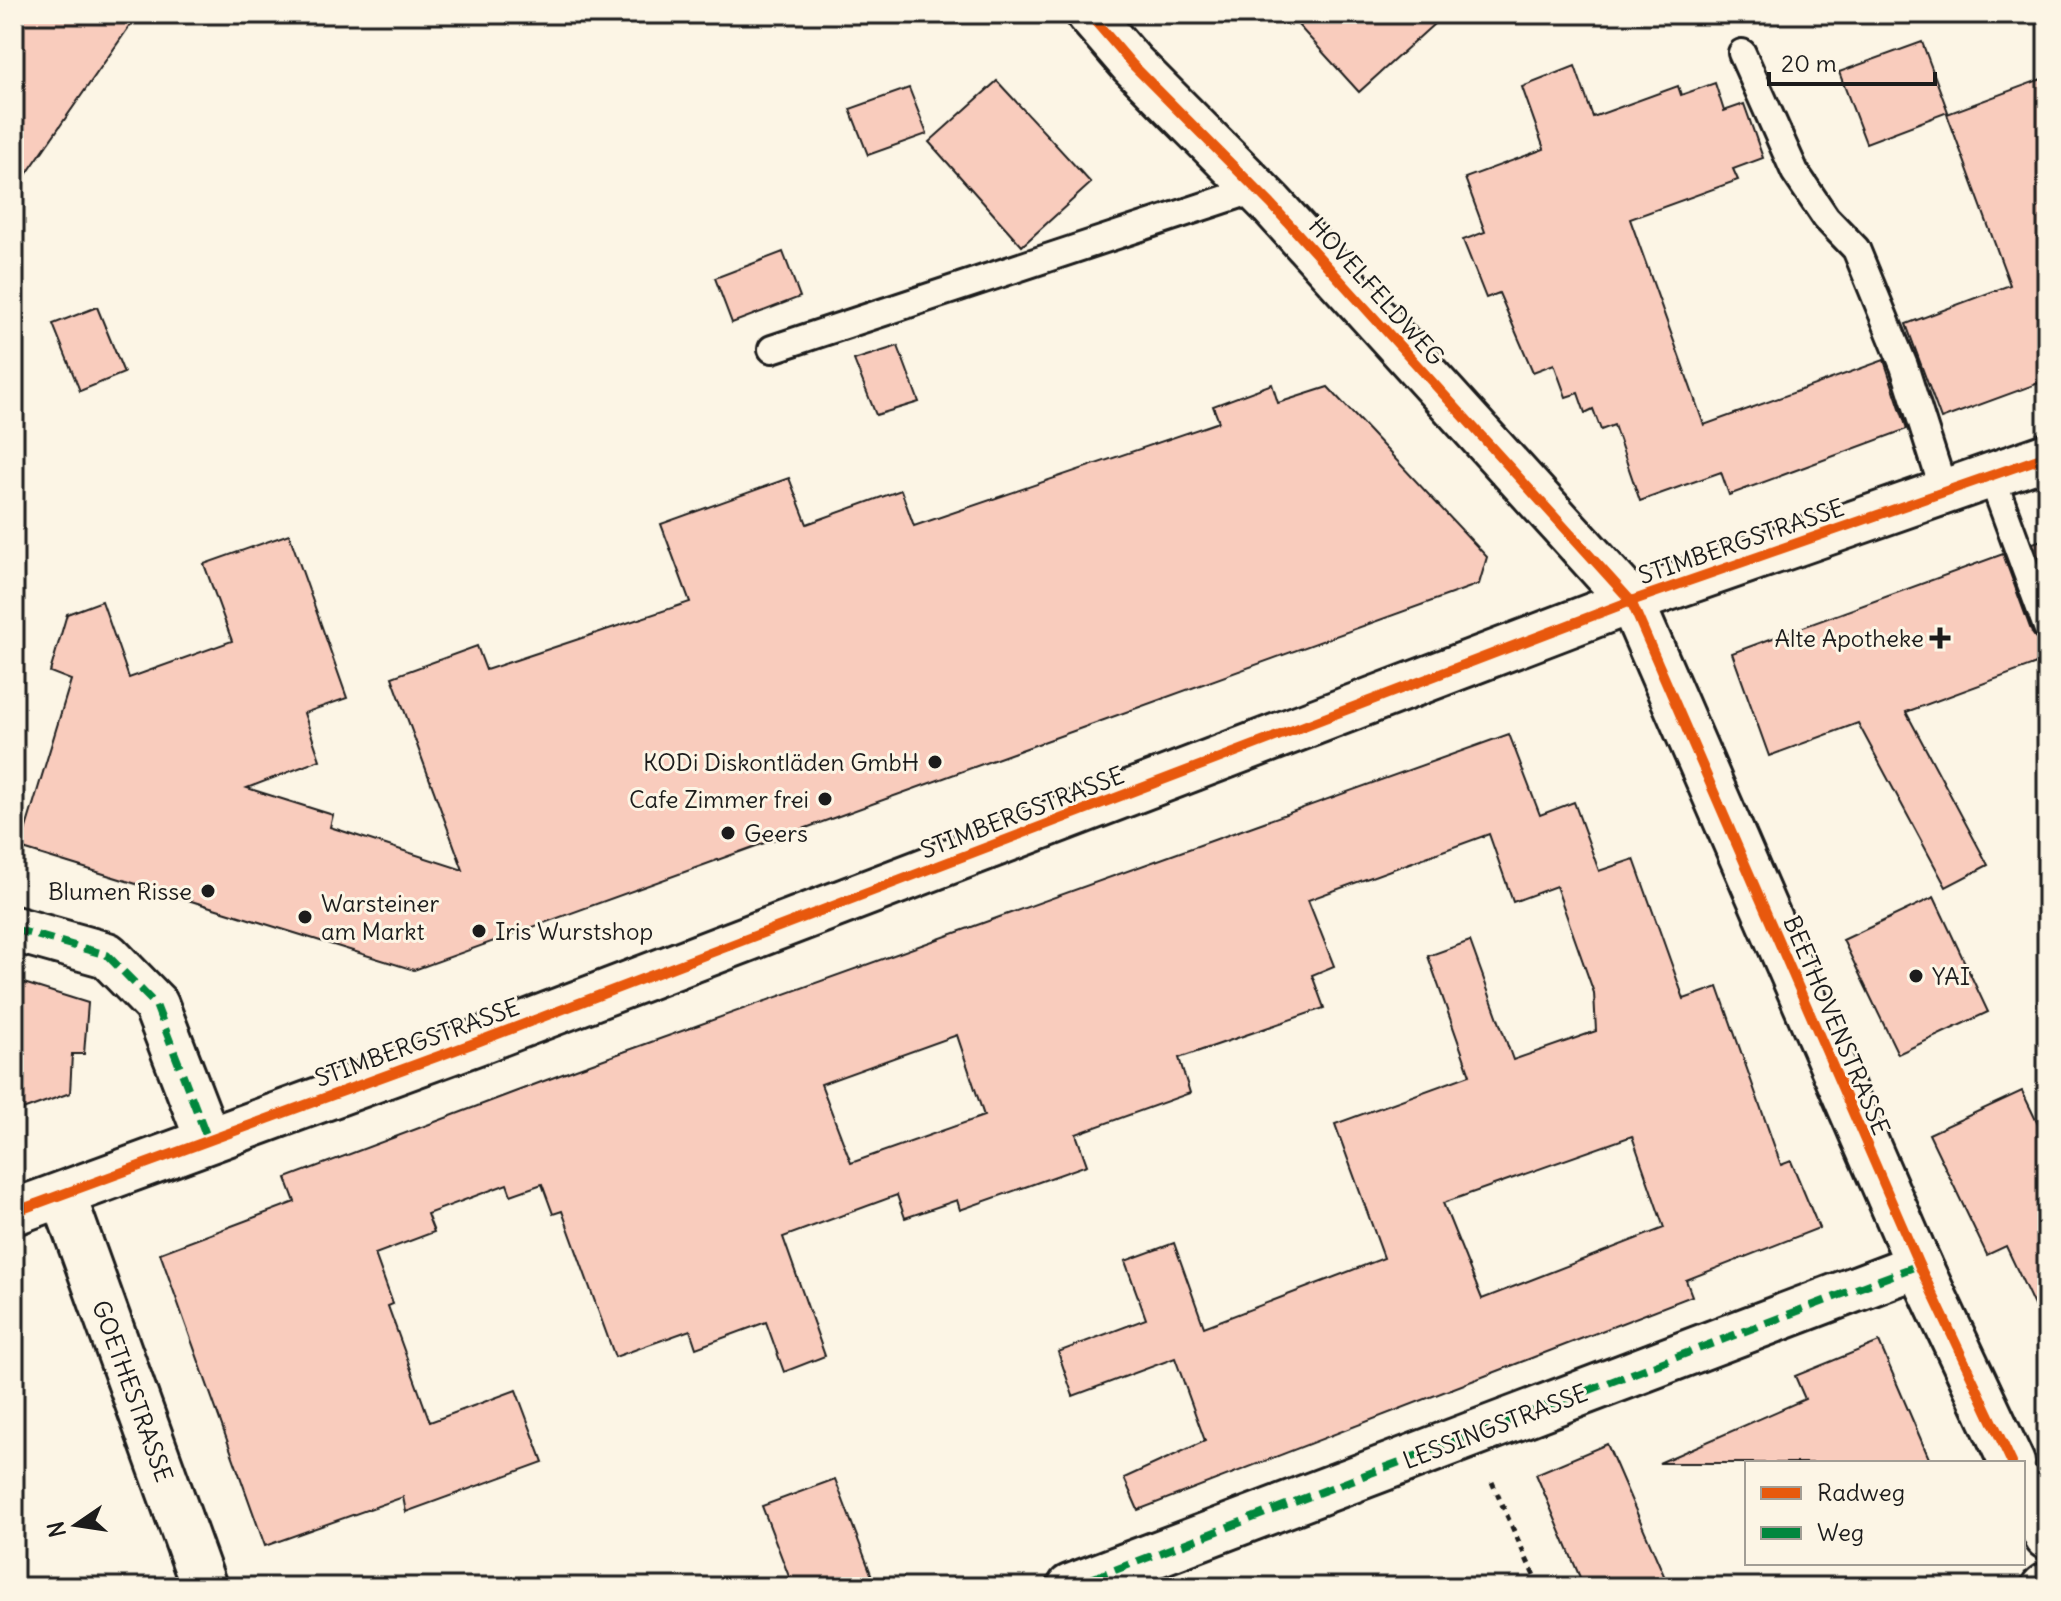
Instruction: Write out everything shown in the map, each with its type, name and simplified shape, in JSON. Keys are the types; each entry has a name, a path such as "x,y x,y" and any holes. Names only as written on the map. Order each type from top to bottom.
{"street":[{"name":"HOVELFELDWEG","path":"1089,14 1132,64 1256,189 1631,601"},
{"name":"STIMBERGSTRASSE","path":"14,1212 521,1025 1631,601 2047,456"},
{"name":"BEETHOVENSTRASSE","path":"1631,601 1919,1265 2011,1461"},
{"path":"14,929 107,955 156,1005 208,1140"},
{"name":"GOETHESTRASSE","path":"63,1195 204,1587"},
{"name":"LESSINGSTRASSE","path":"1070,1587 1919,1265"},
{"path":"2025,1490 2047,1537"}],"lane":[{"path":"1742,53 1795,172 1826,218 1856,249 1904,366 1944,491"},
{"path":"772,349 1256,189"},
{"path":"1991,475 2047,627"}],"path":[{"path":"1471,1435 1539,1587"}],"building":[{"path":"14,14 138,14 14,192"},
{"path":"1288,14 1445,14 1359,92"},
{"path":"1922,42 1948,112 1866,143 1839,72"},
{"path":"1575,66 1593,117 1678,86 1681,95 1715,83 1724,111 1744,104 1763,158 1733,169 1738,180 1630,219 1704,425 1884,360 1907,429 1729,495 1721,472 1640,501 1614,425 1601,430 1593,409 1585,413 1578,393 1566,397 1554,364 1533,372 1499,293 1486,298 1463,240 1485,232 1465,178 1544,149 1522,87"},
{"path":"2047,77 2047,380 1941,419 1906,324 2010,285 1947,114"},
{"path":"997,81 1091,183 1022,246 929,142"},
{"path":"909,88 927,134 868,155 850,109"},
{"path":"783,252 800,297 732,323 715,278"},
{"path":"97,307 124,373 80,391 53,324"},
{"path":"898,346 919,402 876,415 854,360"},
{"path":"1272,384 1278,403 1328,387 1487,557 1479,584 414,970 20,848 71,680 50,672 67,614 102,601 129,678 232,641 204,564 289,534 347,698 304,713 320,760 247,788 333,815 330,827 463,870 392,677 477,646 486,670 690,602 661,524 789,478 807,524 901,490 914,526 1219,422 1213,406"},
{"path":"2047,538 2047,581 2033,543"},
{"path":"2003,554 2032,633 2037,640 2047,643 2047,660 1906,712 1988,865 1946,887 1858,723 1769,756 1732,653"},
{"path":"1509,734 1540,815 1574,802 1599,871 1634,859 1684,999 1718,987 1781,1165 1791,1161 1819,1228 1686,1280 1692,1296 1138,1510 1124,1478 1205,1441 1175,1358 1073,1396 1058,1352 1146,1319 1125,1261 1174,1243 1204,1327 1384,1258 1335,1124 1470,1075 1428,956 1470,941 1513,1060 1596,1031 1594,993 1556,886 1513,902 1489,834 1308,900 1334,966 1312,975 1324,1008 1179,1058 1190,1093 1076,1134 1087,1165 960,1210 957,1200 905,1218 897,1195 783,1237 825,1356 784,1372 766,1322 696,1348 690,1330 615,1357 562,1211 553,1214 542,1184 511,1195 507,1184 427,1214 434,1232 375,1254 393,1304 388,1306 430,1422 516,1390 543,1462 406,1512 403,1497 265,1546 160,1253 295,1202 286,1178 576,1069","holes":["957,1035 984,1116 851,1163 821,1084","1632,1136 1664,1228 1482,1299 1443,1203"]},
{"name":"YAI","path":"1934,897 1988,1012 1898,1054 1843,940"},
{"path":"14,980 88,1003 84,1054 72,1054 70,1093 14,1113"},
{"path":"2022,1091 2047,1143 2047,1333 2006,1246 1987,1255 1929,1134"},
{"path":"1879,1342 1930,1461 1659,1463 1805,1399 1795,1376"},
{"path":"1607,1444 1669,1587 1584,1587 1536,1474"},
{"path":"835,1479 876,1587 793,1587 762,1506"}],"marked path":[{"path":"14,929 107,955 156,1005 208,1140"},
{"path":"1070,1587 1919,1265"}],"cycle path":[{"path":"1089,14 1132,64 1271,204 1631,601 1919,1265 2011,1461"},
{"path":"14,1212 477,1042 1631,601 2047,456"}],"place":[{"name":"Alte Apotheke","path":"1940,638"},
{"name":"KODi Diskontläden GmbH","path":"935,762"},
{"name":"Cafe Zimmer frei","path":"825,799"},
{"name":"Geers","path":"728,833"},
{"name":"Blumen Risse","path":"208,891"},
{"name":"Warsteiner am Markt","path":"305,917"},
{"name":"Iris Wurstshop","path":"479,931"},
{"name":"YAI","path":"1916,976"}]}
